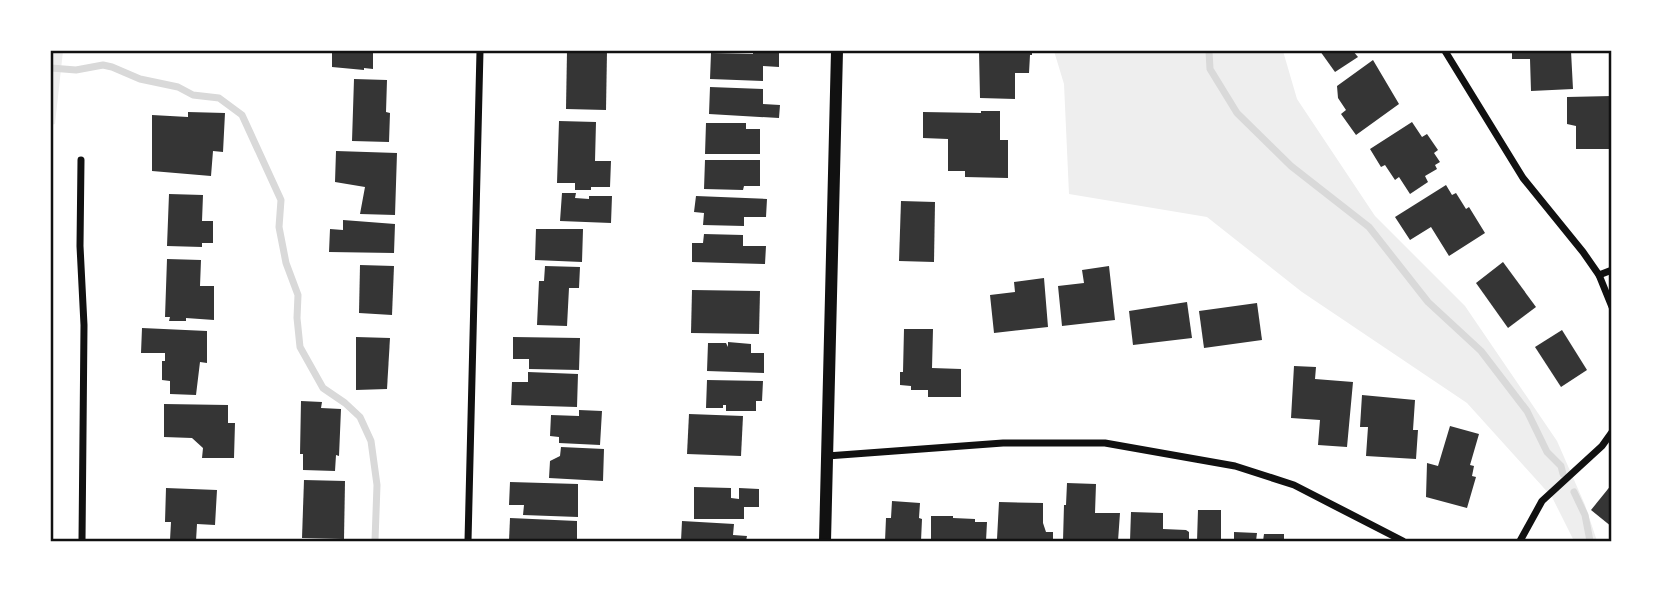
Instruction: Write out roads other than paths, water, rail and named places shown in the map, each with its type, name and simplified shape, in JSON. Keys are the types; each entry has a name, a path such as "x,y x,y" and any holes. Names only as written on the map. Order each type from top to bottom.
{"street":[{"path":"468,541 480,51"},
{"path":"825,541 838,51"},
{"path":"1445,51 1523,178 1599,275 1612,307"},
{"path":"81,160 80,246 84,325 82,541"},
{"path":"1599,275 1612,270"},
{"path":"1520,541 1542,501 1601,446 1612,432"},
{"path":"827,456 1003,443 1105,443 1235,466 1294,485 1403,541"}],"waterway":[{"path":"1209,51 1210,69 1237,113 1291,166 1369,227 1428,302 1481,351 1527,411 1547,452 1561,466 1563,474"},
{"path":"51,68 76,70 103,65 112,67 140,79 178,87 193,95 219,98 242,115 281,200 279,227 286,263 298,295 300,347 323,388 360,417 371,441 377,485 375,541"},
{"path":"1574,492 1585,515 1590,541"}]}
